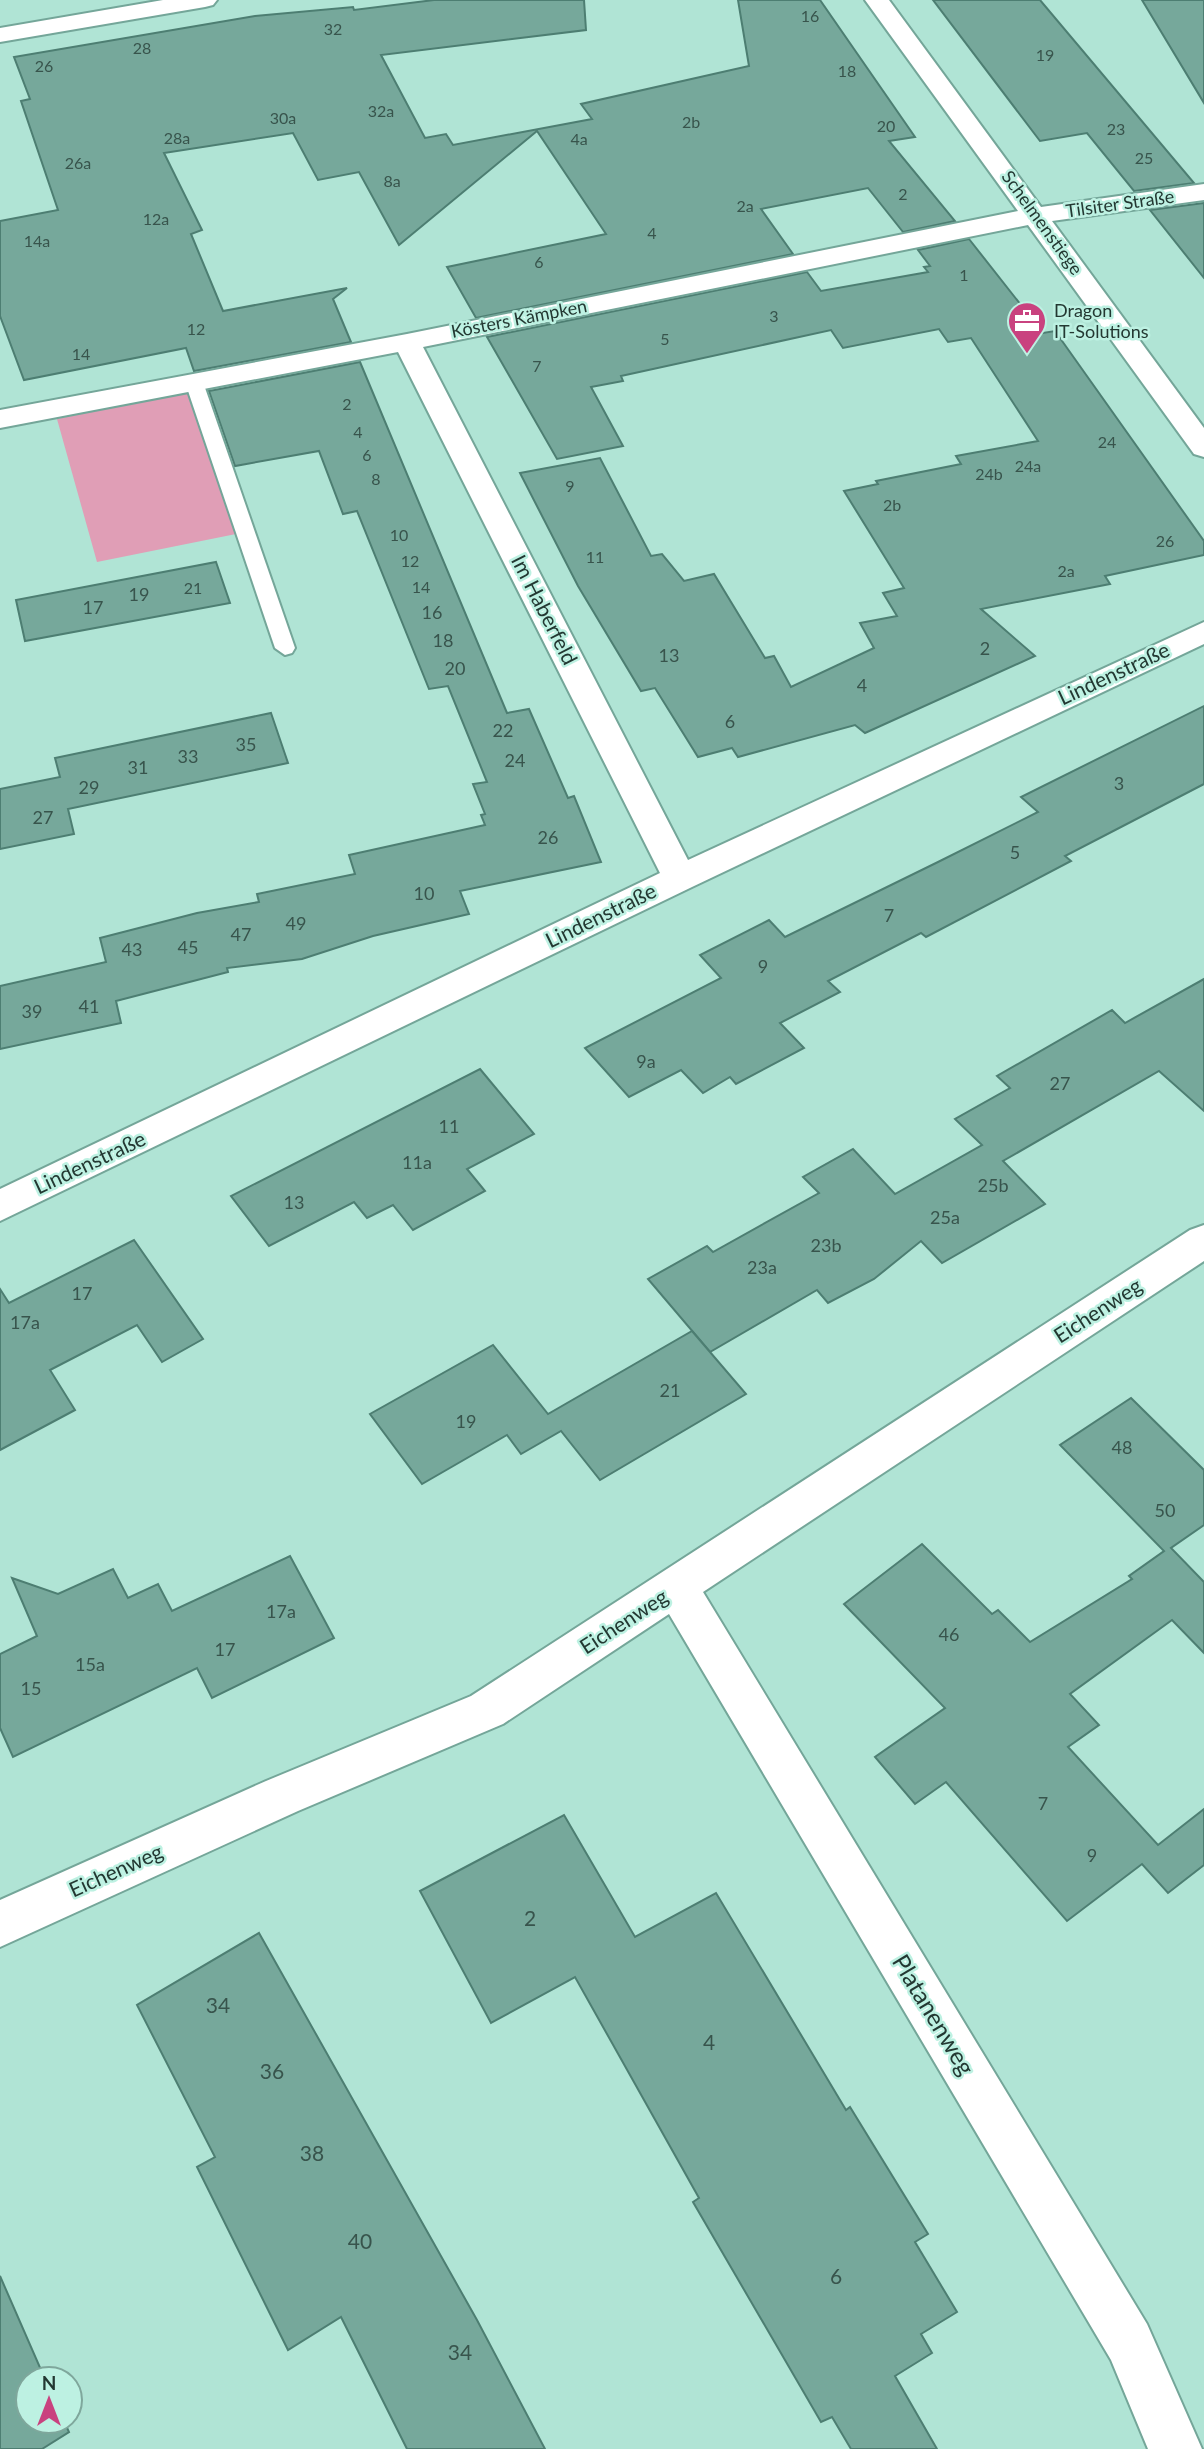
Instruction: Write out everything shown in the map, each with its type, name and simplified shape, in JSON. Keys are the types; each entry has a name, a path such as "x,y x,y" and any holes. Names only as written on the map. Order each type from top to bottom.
{"street":[{"path":"0,35 199,0"},
{"name":"Schelmenstiege","path":"877,0 1037,215 1204,448"},
{"name":"Tilsiter Straße","path":"1037,215 1204,192"},
{"name":"Kösters Kämpken","path":"0,419 407,342 1037,215"},
{"name":"Im Haberfeld","path":"407,342 680,878"},
{"name":"Lindenstraße","path":"0,1206 680,878 1204,632"},
{"name":"Eichenweg","path":"0,1924 282,1796 486,1710 677,1588 1204,1241"},
{"name":"Platanenweg","path":"677,1588 1129,2342 1175,2449"}],"lane":[{"path":"194,382 285,648"}],"shaded area":[{"path":"187,392 236,534 97,562 57,419"}],"building":[{"path":"434,0 584,0 586,30 381,55 425,138 446,134 453,145 592,119 581,104 749,66 738,0 820,0 915,137 889,141 955,221 903,232 868,188 761,209 793,254 476,318 447,267 606,234 537,131 399,245 359,172 318,180 293,133 164,153 202,230 191,234 223,311 347,288 333,299 351,342 194,371 186,348 24,380 0,316 0,221 58,210 21,101 30,99 14,57 255,16 353,7 354,10"},
{"path":"933,0 1040,0 1194,183 1134,191 1087,133 1040,141"},
{"path":"1142,0 1204,0 1204,103"},
{"path":"1204,203 1204,278 1150,210"},
{"path":"969,239 1043,333 1055,331 1204,541 1204,555 1105,576 1110,584 981,609 1035,656 865,733 855,725 738,757 732,748 698,757 655,688 641,691 578,586 520,473 600,458 651,556 662,554 684,581 714,574 765,658 774,656 791,687 874,648 860,623 897,616 883,593 904,588 844,491 878,484 876,481 961,464 956,456 1038,441 971,338 948,342 939,329 843,348 831,330 621,376 623,381 591,387 623,446 557,459 487,337 807,272 821,291 928,272 924,267 930,266 918,250"},
{"path":"360,362 507,713 529,709 568,798 574,796 601,862 460,891 469,914 373,936 302,959 227,968 228,972 116,1001 121,1023 0,1049 0,986 106,962 100,938 197,913 259,902 257,894 355,874 349,855 485,825 481,815 485,814 473,784 487,782 448,686 429,689 357,511 343,514 319,451 235,466 209,391"},
{"path":"216,562 230,603 25,641 16,600"},
{"path":"1204,706 1204,784 1065,856 1071,861 926,937 921,933 828,981 840,992 780,1023 804,1048 736,1084 730,1077 703,1093 681,1070 629,1097 585,1048 721,978 700,955 769,920 785,937 938,862 1038,812 1021,797"},
{"path":"271,713 288,763 68,809 74,834 0,849 0,789 60,777 55,758"},
{"path":"1204,979 1204,1111 1159,1071 1003,1161 1045,1204 942,1263 921,1241 874,1279 828,1303 817,1290 710,1352 648,1279 707,1246 713,1252 819,1193 803,1177 853,1149 895,1194 982,1145 955,1119 1010,1088 997,1076 1112,1010 1125,1023"},
{"path":"480,1069 534,1134 467,1169 485,1191 413,1230 393,1205 367,1218 354,1202 269,1246 231,1196"},
{"path":"134,1240 203,1339 162,1362 137,1325 50,1370 75,1410 0,1450 0,1289 9,1303"},
{"path":"692,1331 746,1394 600,1480 561,1431 521,1454 507,1435 422,1484 370,1414 493,1345 548,1414"},
{"path":"1131,1398 1204,1470 1204,1525 1171,1548 1204,1582 1204,1653 1172,1620 1070,1694 1099,1725 1068,1747 1158,1845 1204,1809 1204,1865 1168,1893 1142,1864 1067,1921 946,1782 915,1804 875,1757 945,1708 844,1604 922,1544 992,1614 998,1610 1030,1642 1132,1579 1129,1576 1164,1551 1060,1445"},
{"path":"290,1556 334,1638 212,1698 197,1668 13,1757 0,1728 0,1654 37,1636 12,1578 58,1594 113,1569 128,1598 158,1584 172,1611"},
{"path":"564,1815 635,1937 716,1893 846,2110 850,2107 928,2234 915,2242 957,2312 921,2334 932,2353 895,2376 937,2449 851,2449 832,2417 821,2422 693,2202 699,2198 575,1977 491,2023 420,1891"},
{"path":"259,1933 477,2320 545,2449 407,2449 341,2317 288,2350 197,2167 215,2157 137,2005"},
{"path":"0,2276 39,2365 14,2365 14,2435 64,2435 42,2449 0,2449"}],"place":[{"name":"Dragon IT-Solutions","path":"1027,355"}]}
